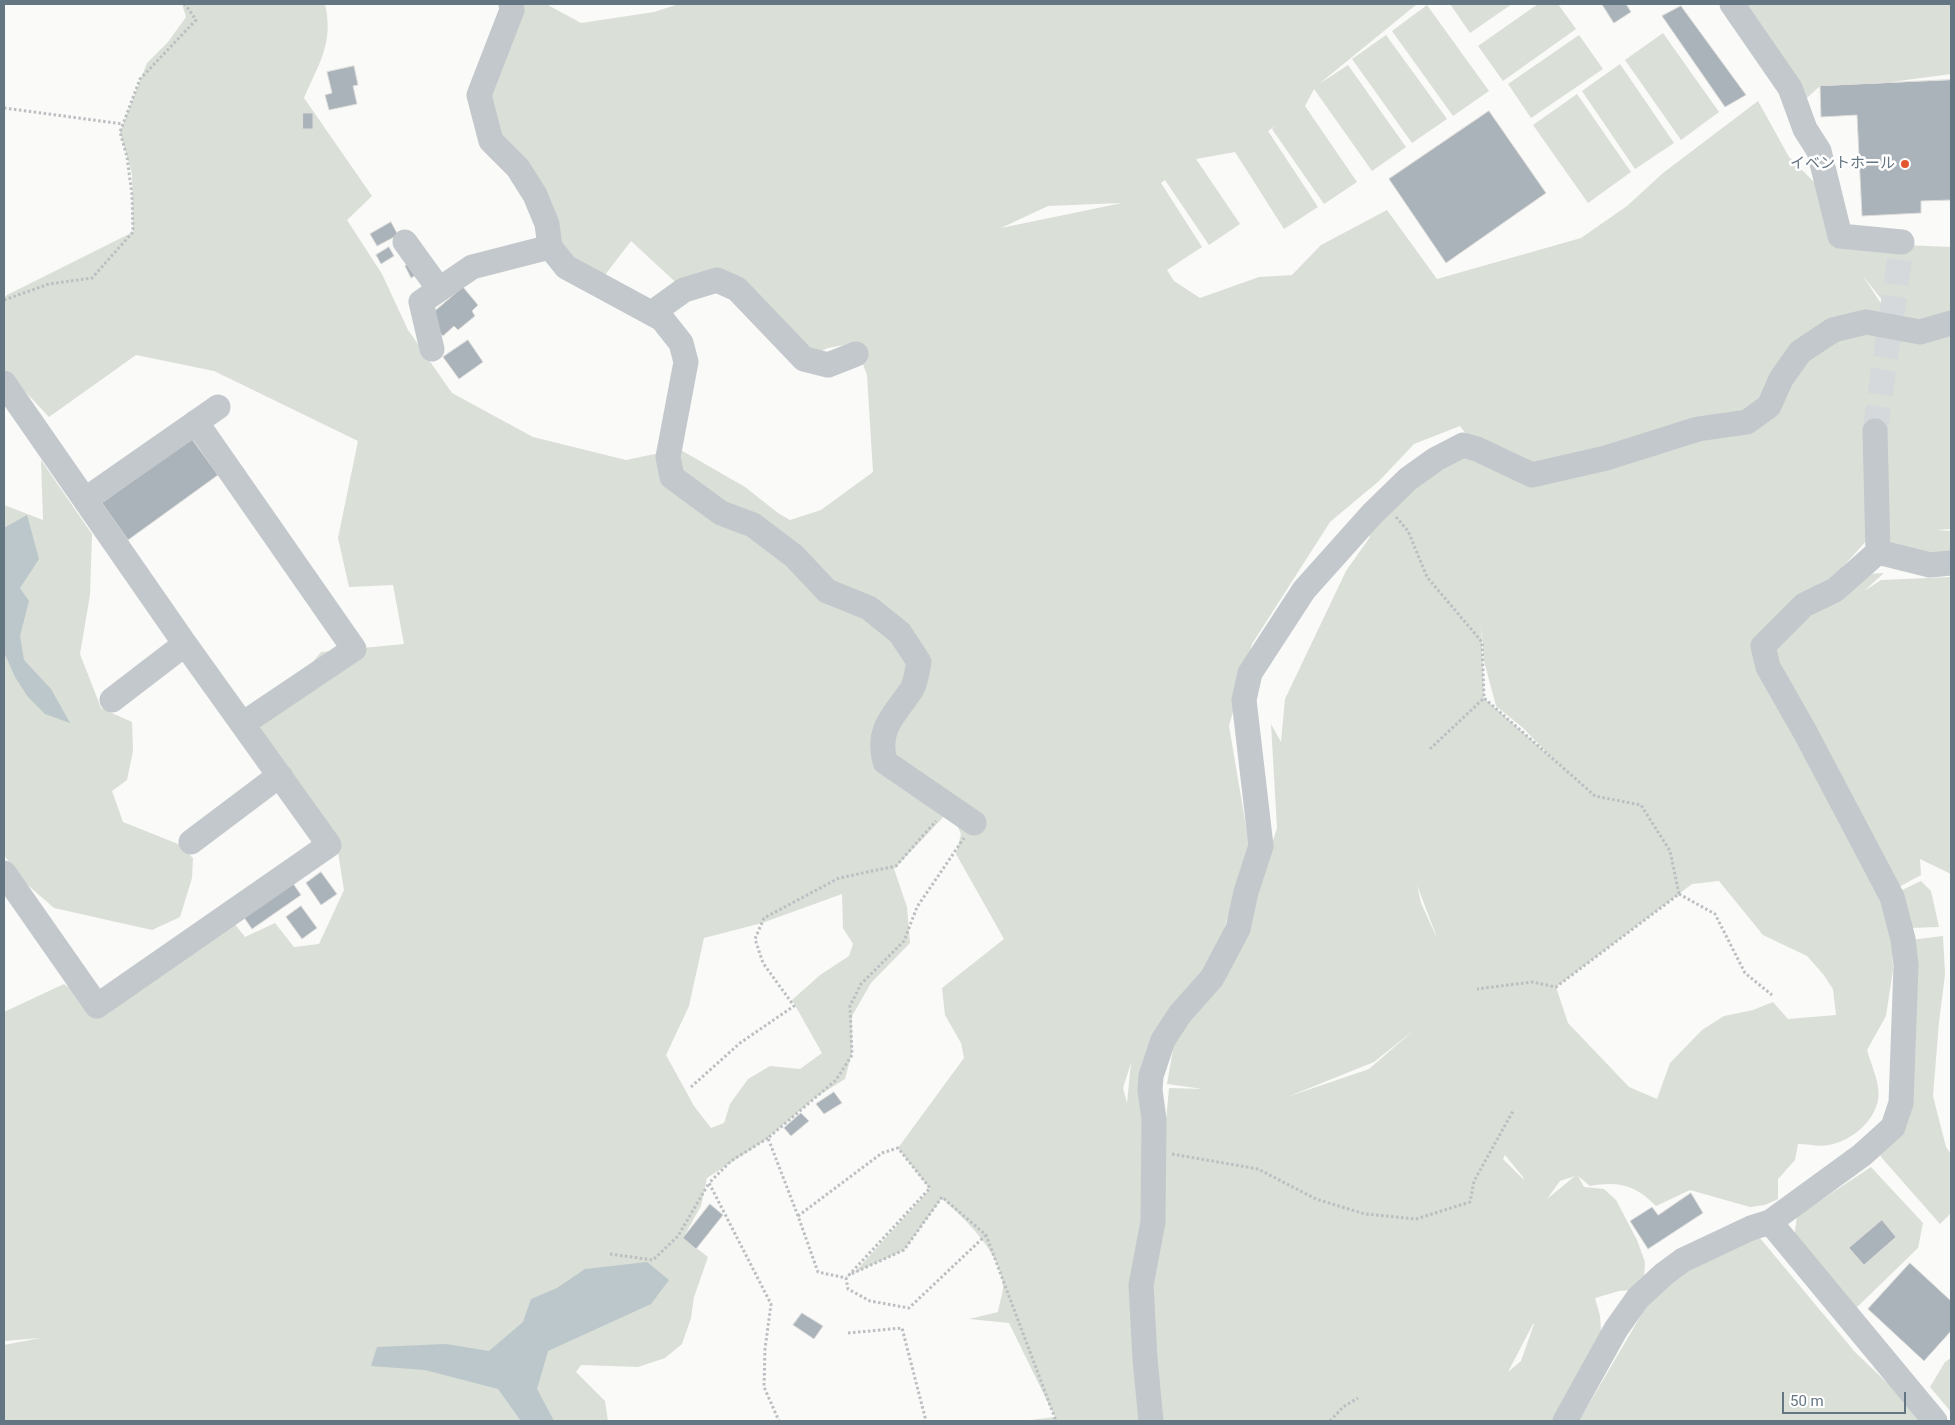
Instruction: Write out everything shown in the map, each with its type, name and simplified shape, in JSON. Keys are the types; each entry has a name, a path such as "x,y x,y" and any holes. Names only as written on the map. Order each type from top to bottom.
{"street":[{"path":"511,4 512,10 479,95 491,141 518,168 535,195 546,224 550,247 566,267 662,318 681,343 686,362 668,457 672,477 721,513 753,525 794,556 827,590 869,608 900,633 919,662 913,687 888,720 881,747 885,762 974,823"},
{"path":"1732,4 1790,88 1805,129 1819,151 1840,236 1902,242"},
{"path":"404,242 439,289"},
{"path":"432,350 421,302 472,267 550,247"},
{"path":"652,313 684,290 718,280 737,289 804,358 828,365 856,354"},
{"path":"1151,1421 1141,1285 1153,1222 1154,1119 1150,1090 1151,1076 1163,1040 1180,1014 1212,978 1238,929 1246,892 1261,846 1244,700 1250,673 1304,590 1384,503 1415,474 1436,459 1463,445 1477,449 1532,475 1614,456 1661,439 1698,429 1747,422 1769,406 1781,379 1800,352 1833,330 1866,322 1920,332 1951,323"},
{"path":"4,382 185,644 330,845 97,1006 4,873"},
{"path":"86,499 218,406"},
{"path":"196,422 354,649 244,724"},
{"path":"1565,1421 1616,1329 1638,1298 1664,1274 1683,1260 1751,1228 1770,1222 1862,1155 1893,1127 1901,1103 1906,965 1903,940 1892,897 1806,732 1768,668 1763,646 1804,605 1835,590 1878,552 1876,431"},
{"path":"1878,552 1930,565 1951,564"},
{"path":"112,700 185,644"},
{"path":"191,842 272,781 282,777"},
{"path":"1770,1222 1936,1421"}],"path":[{"path":"4,300 49,284 92,278 133,232 132,195 127,157 120,132 140,80 196,20 185,4"},
{"path":"4,108 123,124"},
{"path":"1384,503 1408,531 1427,577 1482,642 1484,698 1595,796 1641,805 1670,851 1679,894 1715,914 1745,973 1772,995"},
{"path":"1430,749 1484,698"},
{"path":"691,1087 740,1043 794,1006 763,963 755,939 764,918 839,878 896,866 937,820 951,808"},
{"path":"610,1254 653,1260 678,1236 709,1183 731,1161 768,1138 836,1080 852,1055 850,1006 860,984 904,941 917,907 974,823"},
{"path":"1478,989 1532,982 1556,987 1679,894"},
{"path":"1154,1151 1258,1169 1316,1199 1365,1214 1416,1219 1470,1202 1474,1181 1514,1111"},
{"path":"768,1138 818,1272 846,1278 848,1289 870,1301 909,1308 986,1235"},
{"path":"798,1216 882,1153 898,1148 930,1188 849,1275 904,1250 942,1197 986,1235 1056,1421"},
{"path":"709,1183 771,1304 765,1349 764,1387 779,1421"},
{"path":"848,1333 902,1328 926,1421"},
{"path":"1330,1421 1343,1407 1358,1398"}],"shaded area":[{"path":"182,4 325,4 328,30 326,42 320,63 304,98 372,196 347,220 382,274 408,330 452,393 533,437 626,460 679,449 745,487 790,520 821,510 873,472 867,375 855,343 828,348 804,359 754,306 718,280 684,290 631,241 605,275 590,279 566,267 550,247 547,224 535,195 518,168 491,141 479,95 512,10 512,4 546,4 581,23 654,12 679,4 1417,4 1319,84 1348,65 1406,147 1372,171 1314,89 1305,106 1357,182 1324,204 1272,129 1278,124 1268,131 1318,207 1284,229 1235,152 1196,159 1240,224 1209,245 1165,180 1161,183 1202,247 1167,270 1174,281 1200,298 1259,277 1292,275 1321,245 1387,210 1437,279 1581,238 1627,206 1663,173 1758,101 1789,157 1829,197 1833,242 1951,247 1951,529 1936,530 1951,531 1951,553 1914,553 1868,539 1830,581 1754,645 1814,748 1877,884 1892,943 1893,970 1886,1016 1867,1050 1879,1094 1872,1116 1853,1135 1837,1143 1822,1146 1798,1144 1795,1160 1778,1179 1778,1199 1765,1205 1750,1207 1690,1190 1656,1206 1634,1189 1610,1184 1590,1186 1578,1176 1584,1187 1604,1189 1616,1200 1637,1240 1645,1262 1644,1277 1633,1290 1619,1291 1595,1298 1600,1316 1602,1344 1555,1421 1147,1421 1152,1277 1169,1088 1203,1089 1167,1084 1176,1032 1234,961 1277,828 1271,724 1281,742 1285,699 1346,571 1370,537 1369,531 1383,513 1387,515 1404,492 1447,458 1477,449 1460,426 1414,444 1379,481 1330,522 1252,644 1229,726 1249,844 1238,889 1226,922 1221,960 1197,987 1174,1022 1155,1068 1146,1146 1147,1214 1142,1295 1144,1421 1022,1421 1055,1417 1009,1323 969,1319 998,1312 1003,1286 995,1261 980,1237 942,1198 904,1250 854,1273 930,1189 898,1148 964,1058 961,1043 945,1015 942,988 1004,939 956,854 961,834 950,810 894,869 907,907 910,943 871,983 852,1016 852,1052 845,1079 816,1097 764,1141 707,1178 701,1206 683,1238 708,1257 694,1297 691,1318 682,1344 665,1358 638,1367 581,1365 576,1372 605,1401 608,1421 4,1421 4,1345 40,1338 4,1341 4,1012 64,984 99,1009 230,918 245,937 275,923 294,947 319,944 344,890 337,846 258,729 321,652 404,644 393,585 349,587 338,538 358,441 214,371 136,355 49,417 4,369 4,298 133,232 132,174 120,132 147,63 168,42 186,17","holes":["1122,203 1001,228 1048,206","1863,276 1890,310 1886,311","1481,623 1484,661 1496,706 1523,728 1554,760 1484,698","1719,881 1763,935 1807,956 1823,974 1833,989 1836,1015 1788,1019 1773,1002 1753,1010 1724,1016 1702,1030 1670,1063 1657,1099 1629,1087 1568,1023 1556,987 1692,884","1417,885 1436,935 1421,903","842,894 843,928 853,944 849,956 820,975 792,1000 822,1053 800,1069 770,1066 748,1079 730,1104 724,1123 711,1128 694,1106 666,1055 689,1006 704,938 762,923","1414,1030 1369,1069 1287,1097 1374,1062","1131,1063 1127,1103 1123,1088","1505,1155 1523,1177 1524,1180 1503,1159","1575,1176 1547,1199 1560,1181","1534,1324 1521,1361 1508,1372"]},
{"path":"1450,4 1512,4 1470,33"},
{"path":"1538,4 1558,4 1576,29 1503,81 1478,46"},
{"path":"1737,4 1951,4 1951,74 1891,82 1820,86 1797,107"},
{"path":"1427,5 1489,91 1453,116 1392,31"},
{"path":"1663,33 1719,112 1681,140 1625,60"},
{"path":"1386,35 1447,119 1412,143 1352,59"},
{"path":"1579,35 1603,69 1531,118 1508,84"},
{"path":"1620,64 1674,143 1635,169 1582,91"},
{"path":"1577,94 1631,172 1588,203 1533,125"},
{"path":"41,460 92,534 90,595 80,654 101,708 132,722 133,751 127,780 112,791 123,822 178,844 193,858 192,878 180,917 152,930 54,908 22,880 4,855 4,505 43,520"},
{"path":"27,515 39,559 20,588 29,601 20,636 24,660 51,689 70,723 45,714 28,697 15,677 4,652 4,528"},
{"path":"1884,573 1864,591 1881,580 1951,577 1951,874 1920,859 1921,875 1899,887 1773,653 1777,641 1866,574"},
{"path":"1921,881 1931,891 1939,927 1910,928 1900,891"},
{"path":"1943,936 1945,974 1933,1096 1946,1147 1951,1154 1951,1213 1940,1224 1881,1157 1879,1150 1893,1125 1910,940"},
{"path":"1871,1167 1923,1223 1918,1248 1853,1311 1794,1238 1797,1216"},
{"path":"1759,1237 1855,1352 1927,1421 1579,1421 1650,1300 1702,1259"},
{"path":"647,1262 669,1280 651,1304 548,1351 537,1389 554,1421 521,1421 498,1389 425,1370 371,1366 377,1347 446,1344 489,1351 523,1322 531,1299 557,1288 585,1269"},
{"path":"1951,1358 1951,1412 1930,1387 1945,1362"}],"building":[{"path":"1602,4 1626,4 1631,12 1614,23"},
{"path":"1681,6 1746,95 1725,107 1662,16"},
{"path":"354,66 358,85 353,86 357,104 329,110 325,95 332,93 327,72"},
{"name":"イベントホール","path":"1951,80 1951,200 1921,201 1921,213 1862,216 1857,115 1821,117 1820,86"},
{"path":"1489,111 1546,193 1446,263 1389,179"},
{"path":"303,113 313,113 313,129 303,129"},
{"path":"391,222 398,235 377,246 370,234"},
{"path":"389,247 394,256 381,264 376,255"},
{"path":"412,262 418,274 411,278 405,266"},
{"path":"463,287 478,305 472,311 475,316 458,330 454,326 443,336 427,318"},
{"path":"468,340 483,362 459,379 443,357"},
{"path":"192,439 218,475 128,540 102,503"},
{"path":"321,872 337,894 321,905 306,883"},
{"path":"292,882 301,895 252,929 243,916"},
{"path":"301,906 317,928 302,939 286,917"},
{"path":"834,1092 842,1103 824,1114 816,1104"},
{"path":"801,1113 809,1121 791,1136 784,1128"},
{"path":"1691,1193 1703,1213 1648,1249 1630,1221 1652,1207 1658,1215"},
{"path":"710,1204 723,1215 696,1249 683,1238"},
{"path":"1882,1220 1896,1237 1864,1265 1849,1248"},
{"path":"1910,1263 1951,1301 1951,1331 1924,1361 1868,1309"},
{"path":"802,1313 823,1326 814,1339 793,1325"}],"tunnel":[{"path":"1875,431 1902,242"}],"place":[{"name":"イベントホール","path":"1905,164"}]}
